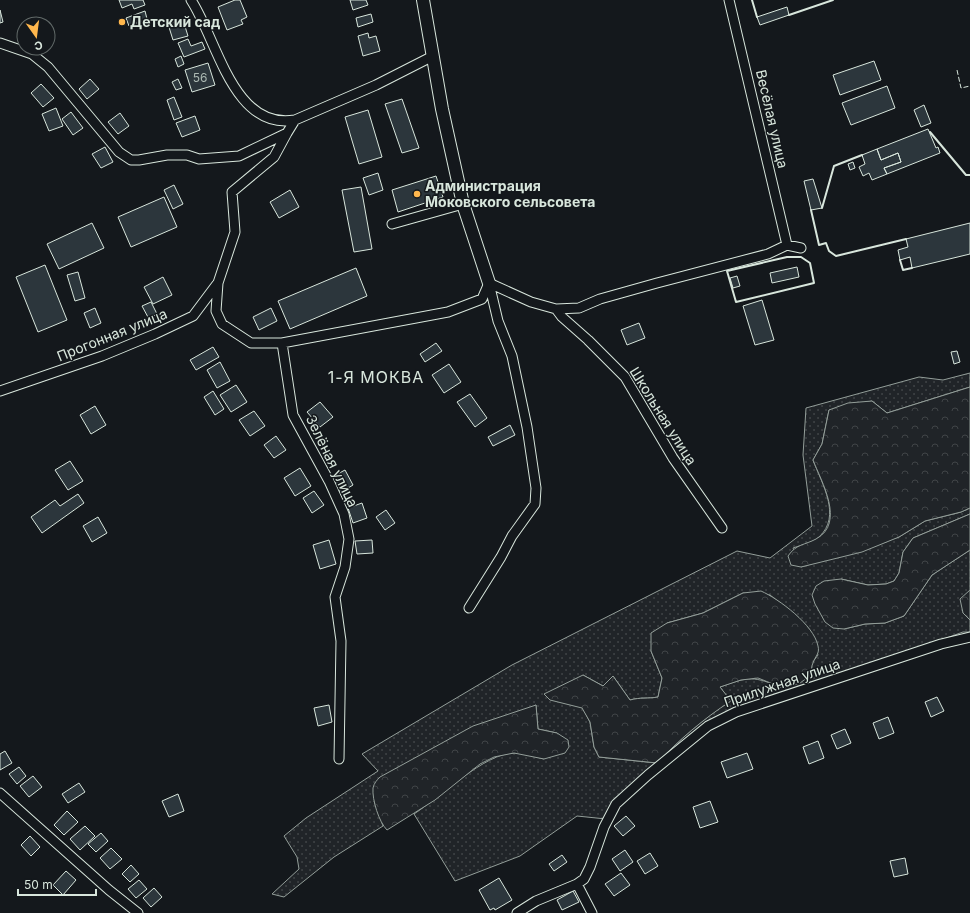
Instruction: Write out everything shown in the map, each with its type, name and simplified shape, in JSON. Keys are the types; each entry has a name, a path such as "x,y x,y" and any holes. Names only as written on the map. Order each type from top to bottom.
{"street":[{"path":"191,0 218,56 244,102 262,116 281,122 295,120 376,85 433,56"},
{"path":"424,0 433,56 463,204 489,283 498,321 512,356 527,427 536,488 535,504 515,530 501,558 468,608"},
{"name":"Весёлая улица","path":"729,0 787,245"},
{"path":"0,43 32,54 48,67 119,152 131,160 167,155 187,155 199,159 239,156 287,133"},
{"path":"295,120 274,157 232,192 235,232 218,283 216,311 222,324 251,343 282,343 448,312 482,299 489,283"},
{"path":"392,224 463,204"},
{"path":"489,283 530,302 556,309 579,308 600,299 753,258 787,245 801,248"},
{"name":"Прогонная улица","path":"0,390 102,356 193,316 218,283"},
{"name":"Школьная улица","path":"556,309 562,317 588,340 625,378 673,458 722,528"},
{"name":"Зелёная улица","path":"282,343 293,415 329,481 344,514 349,539 345,567 335,597 341,641 339,759"},
{"name":"Прилужная улица","path":"518,913 536,901 577,884 584,879 590,867 604,827 616,804 648,775 708,726 736,712 940,644 970,637"},
{"path":"0,793 108,890 138,913"},
{"path":"577,884 592,913"}],"green space":[{"path":"970,373 970,387 887,413 872,401 829,410 822,444 813,460 828,500 830,510 829,519 826,529 819,537 793,548 801,567 899,537 925,521 961,512 970,508 970,514 913,538 903,552 899,573 894,581 886,584 868,585 841,579 844,629 865,624 885,623 904,616 932,575 970,550 970,590 963,613 970,620 970,632 963,632 707,725 606,819 577,816 520,856 455,881 414,814 463,777 490,760 502,755 514,753 544,759 557,733 538,729 536,705 374,801 383,826 334,857 284,897 272,894 299,869 297,857 284,836 306,818 378,771 362,754 512,665 737,551 770,558 812,526 803,455 806,408 919,377 943,380","holes":["743,593 770,595 798,617 810,630 818,655 812,663 811,675 783,688 765,681 752,679 745,679 720,687 730,701 692,730 657,763 599,757 594,747 590,722 582,707 583,675 603,686 613,676 630,700 658,697 662,678 651,651 667,623 703,613"]},
{"path":"970,387 970,508 961,512 925,521 899,537 862,552 801,567 791,565 788,556 791,552 797,547 816,539 825,532 829,523 829,501 813,460 822,444 829,410 848,403 872,401 887,413"},
{"path":"970,514 970,550 932,575 904,616 885,623 865,624 844,629 833,628 825,622 815,604 812,595 816,586 824,581 841,579 868,585 886,584 894,581 899,573 903,552 913,538"},
{"path":"970,590 970,620 963,613 960,599"},
{"path":"761,591 786,606 803,621 815,638 818,651 812,664 811,675 800,683 783,688 758,678 741,680 720,687 731,701 692,730 657,763 599,757 594,747 590,722 582,708 550,700 544,694 583,675 603,686 613,676 630,700 658,697 662,678 651,651 651,633 667,623 703,613 743,593"},
{"path":"536,705 538,729 557,733 568,740 569,747 565,753 544,759 514,753 494,757 480,764 435,800 387,830 379,816 373,793 373,786 380,777 473,726"}],"building":[{"path":"119,0 143,0 145,5 134,9 132,4 122,8"},
{"path":"235,0 240,0 247,17 241,20 243,24 227,30 218,7"},
{"path":"350,0 366,0 368,5 353,10"},
{"path":"787,7 789,15 760,25 757,17"},
{"path":"0,10 3,22 0,23"},
{"path":"145,11 147,19 129,26 126,18"},
{"path":"371,14 373,22 358,27 356,18"},
{"path":"183,20 188,36 173,40 168,24"},
{"path":"368,33 369,38 376,36 380,51 363,56 358,36"},
{"path":"188,39 191,46 202,42 205,49 184,57 178,43"},
{"path":"181,56 184,64 178,67 175,59"},
{"path":"874,61 881,80 840,95 833,75"},
{"path":"208,63 215,85 192,92 185,70"},
{"path":"90,79 99,89 87,99 79,89"},
{"path":"178,79 182,88 176,90 172,82"},
{"path":"41,84 54,98 43,107 31,93"},
{"path":"887,86 895,108 851,125 842,103"},
{"path":"174,97 182,117 174,120 167,100"},
{"path":"402,99 419,148 402,153 385,104"},
{"path":"924,105 931,123 921,127 914,110"},
{"path":"56,108 63,126 49,131 42,114"},
{"path":"368,110 382,157 359,164 345,117"},
{"path":"71,112 83,128 73,135 62,119"},
{"path":"120,113 129,126 118,134 108,122"},
{"path":"195,116 200,130 182,137 176,123"},
{"path":"928,129 936,148 938,147 940,153 887,174 884,168 901,162 898,153 881,160 877,149"},
{"path":"105,147 113,162 101,168 92,154"},
{"path":"877,149 881,160 898,153 901,162 884,168 887,174 872,180 869,173 863,176 859,167 865,164 862,155"},
{"path":"853,162 855,168 850,170 848,164"},
{"path":"378,173 383,190 369,195 363,178"},
{"name":"Администрация Моковского сельсовета","path":"436,176 443,197 398,212 392,190"},
{"path":"813,179 822,208 811,210 804,181"},
{"path":"174,185 183,204 173,209 164,190"},
{"path":"361,187 372,249 354,252 342,190"},
{"path":"290,190 299,207 279,218 270,202"},
{"path":"164,197 177,227 131,247 118,217"},
{"path":"92,223 104,248 59,269 47,244"},
{"path":"970,223 970,254 912,268 910,257 900,260 898,250 908,247 906,239"},
{"path":"45,265 67,320 38,332 16,277"},
{"path":"797,267 799,277 772,283 770,273"},
{"path":"356,268 367,296 290,329 278,301"},
{"path":"78,272 85,298 75,301 67,275"},
{"path":"737,276 740,286 733,288 730,278"},
{"path":"163,277 172,295 153,304 144,287"},
{"path":"762,300 774,340 755,345 743,306"},
{"path":"151,302 157,314 149,319 142,306"},
{"path":"95,308 101,323 90,328 84,313"},
{"path":"271,308 277,321 259,330 253,317"},
{"path":"639,323 645,338 627,345 621,330"},
{"path":"436,343 442,351 425,362 420,354"},
{"path":"213,347 219,357 196,370 190,360"},
{"path":"957,351 960,362 954,364 951,352"},
{"path":"220,362 230,381 217,388 207,370"},
{"path":"449,364 461,382 444,393 432,375"},
{"path":"236,385 247,402 231,412 220,395"},
{"path":"213,391 224,409 215,415 204,397"},
{"path":"470,394 487,418 475,427 457,402"},
{"path":"320,402 333,417 320,427 307,412"},
{"path":"95,406 106,425 91,434 80,415"},
{"path":"254,411 265,426 250,436 239,420"},
{"path":"510,425 515,435 493,446 488,437"},
{"path":"276,436 286,450 274,458 264,445"},
{"path":"70,461 83,481 68,490 55,470"},
{"path":"300,468 311,486 295,496 284,478"},
{"path":"345,470 353,485 340,493 332,477"},
{"path":"314,491 324,505 312,513 303,498"},
{"path":"78,494 84,503 42,533 31,517 55,500 60,506"},
{"path":"362,503 367,518 353,523 348,508"},
{"path":"386,510 395,523 385,530 376,517"},
{"path":"98,517 107,533 92,542 83,526"},
{"path":"329,540 336,564 320,569 313,545"},
{"path":"372,540 373,553 357,554 355,541"},
{"path":"937,697 944,711 931,717 925,702"},
{"path":"329,705 332,722 318,726 314,708"},
{"path":"888,717 894,733 879,739 873,723"},
{"path":"845,729 851,743 837,749 831,735"},
{"path":"818,741 824,758 809,764 803,747"},
{"path":"5,751 12,763 0,770 0,754"},
{"path":"747,753 753,769 727,778 721,762"},
{"path":"19,767 26,776 17,784 9,774"},
{"path":"33,776 42,787 29,797 20,786"},
{"path":"79,783 85,792 68,803 62,794"},
{"path":"178,794 184,811 169,817 162,801"},
{"path":"710,801 718,822 700,828 693,807"},
{"path":"67,811 78,822 64,835 54,825"},
{"path":"626,816 635,826 623,836 614,826"},
{"path":"85,826 95,836 80,850 70,839"},
{"path":"101,833 108,841 96,852 88,844"},
{"path":"30,836 40,847 31,856 21,845"},
{"path":"111,848 122,859 110,869 100,858"},
{"path":"625,850 633,862 620,871 612,859"},
{"path":"650,853 658,866 645,874 637,861"},
{"path":"562,855 567,862 554,871 549,864"},
{"path":"905,858 908,874 894,877 890,861"},
{"path":"131,865 139,874 130,882 122,874"},
{"path":"66,871 76,880 63,895 53,885"},
{"path":"621,873 630,885 614,896 605,884"},
{"path":"499,878 512,900 495,910 494,908 490,910 479,890"},
{"path":"139,880 147,889 136,898 128,889"},
{"path":"154,888 162,897 151,907 143,898"},
{"path":"573,891 579,902 562,910 557,900"}],"fence":[{"path":"957,70 961,88 970,86"}],"wall":[{"path":"752,0 757,17"},
{"path":"789,15 833,0"},
{"path":"930,132 966,175 970,175"},
{"path":"822,208 834,166 862,155"},
{"path":"811,210 819,245 826,243 829,251 836,256 906,239"},
{"path":"787,257 801,257 810,263 814,283 736,302 727,271 787,257"},
{"path":"900,260 903,270 912,268"}],"place":[{"name":"Детский сад","path":"122,22"},
{"name":"Администрация Моковского сельсовета","path":"417,194"}],"district":[{"name":"1-Я МОКВА","path":"376,377"}]}
